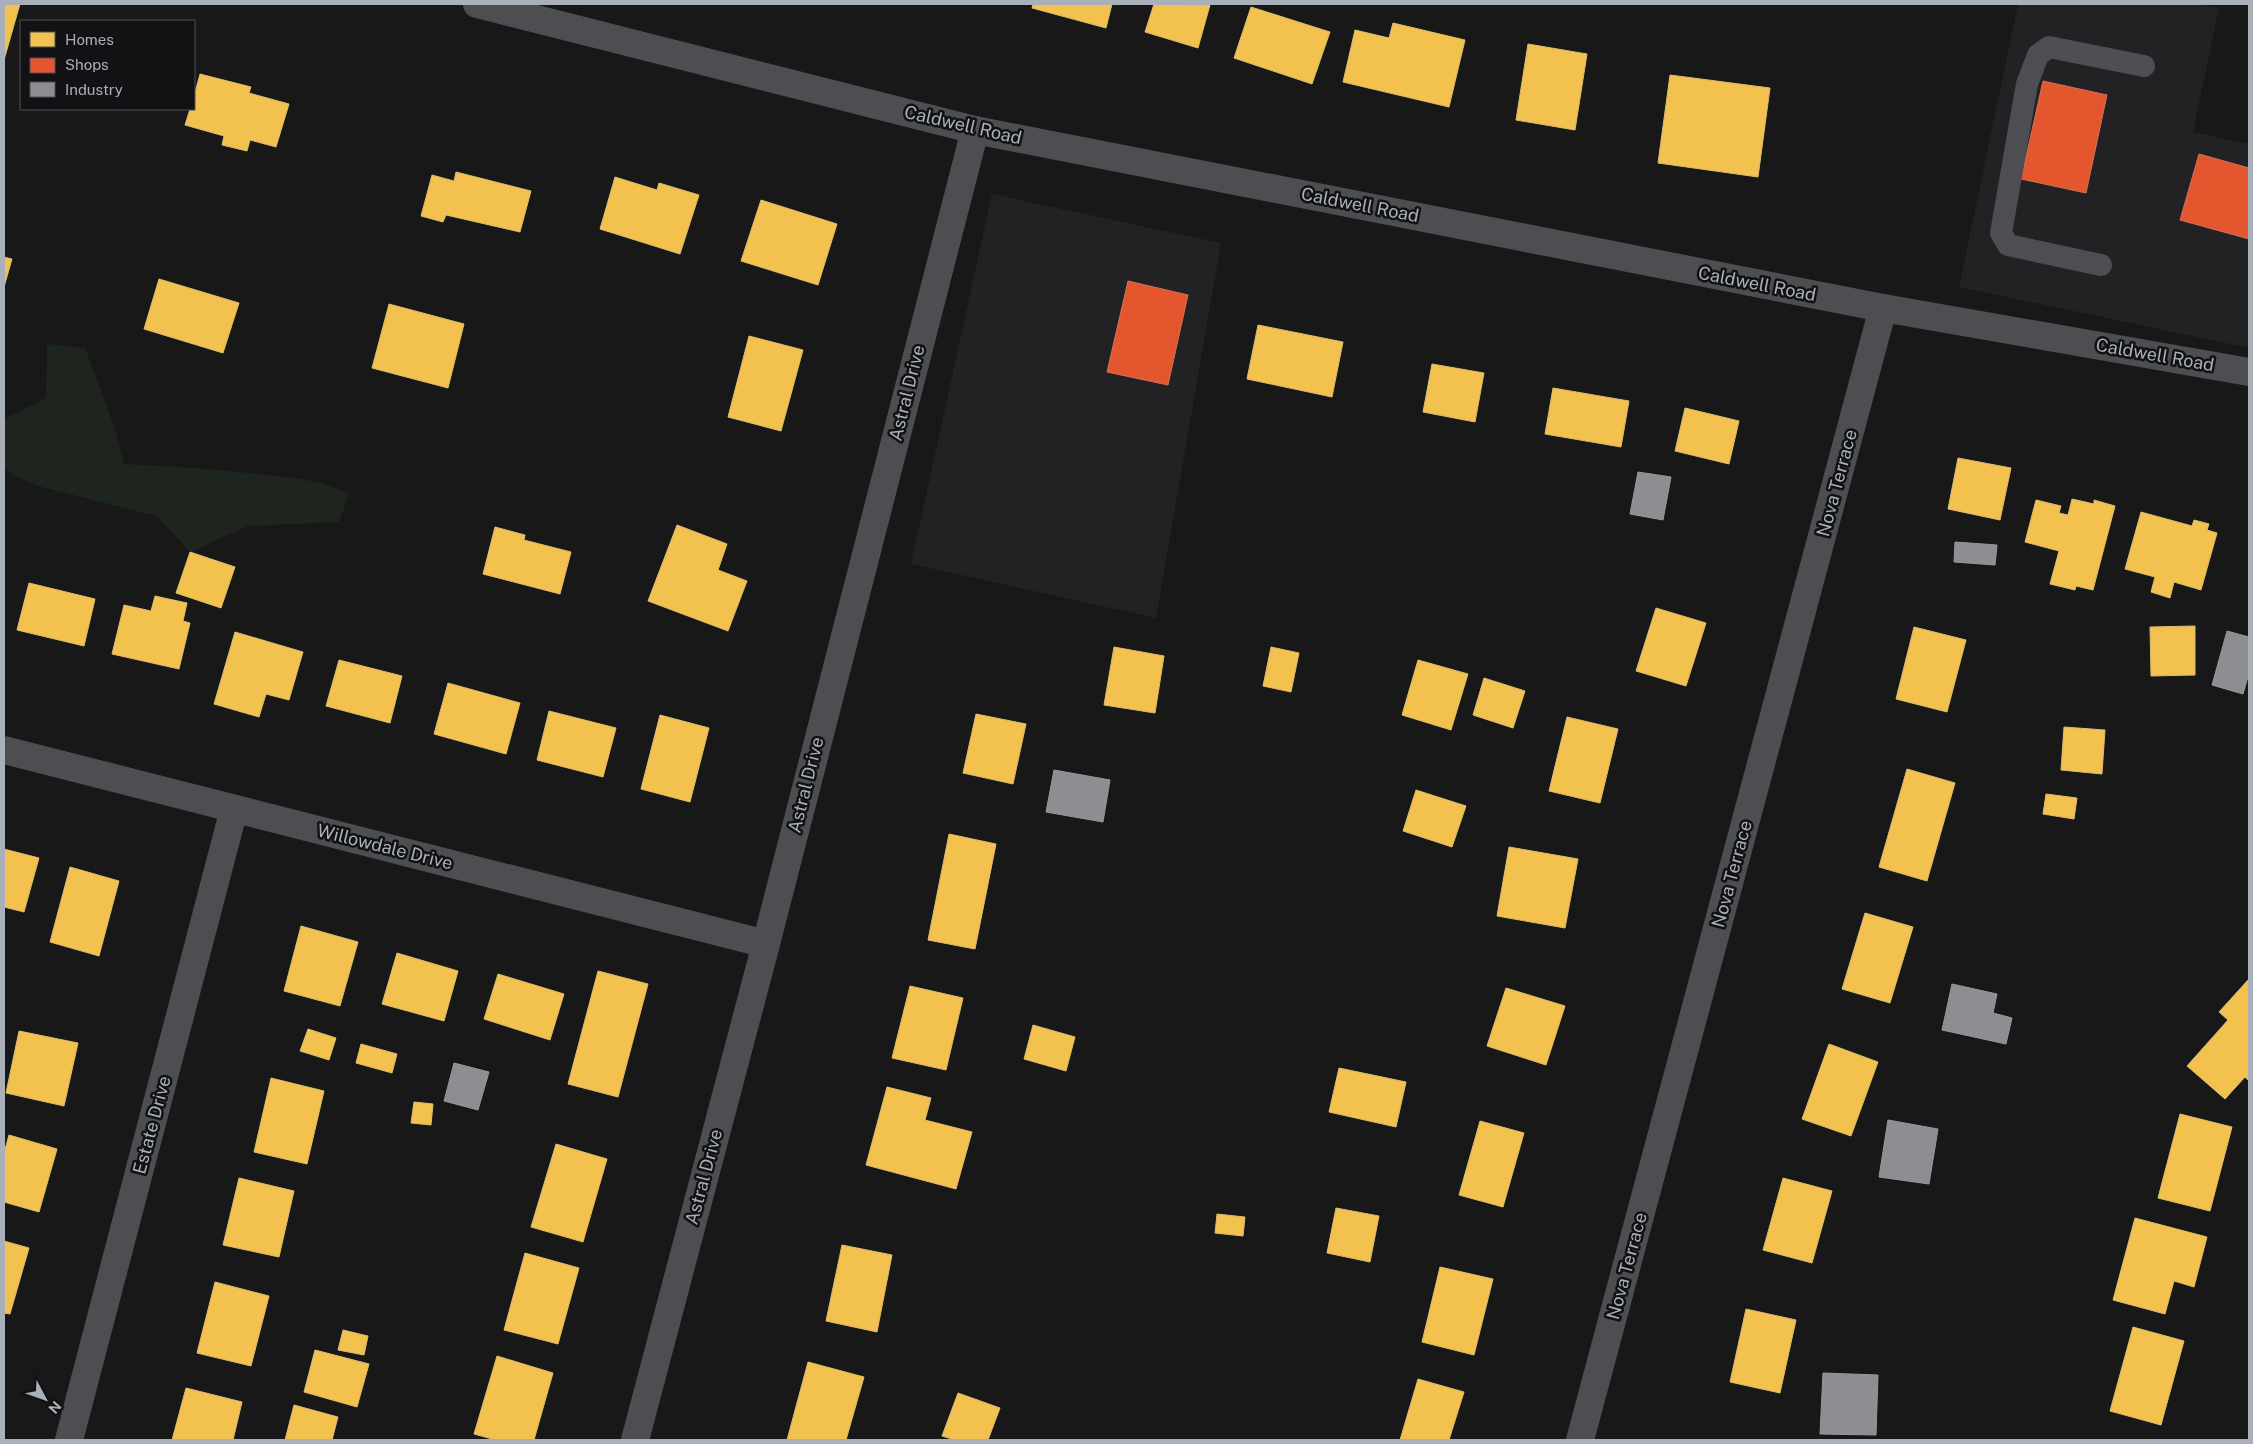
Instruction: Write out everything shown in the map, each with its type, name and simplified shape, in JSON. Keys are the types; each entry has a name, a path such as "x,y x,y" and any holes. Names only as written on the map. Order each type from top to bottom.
{"street":[{"name":"Caldwell Road","path":"477,4 975,130 1883,308 2249,372"},
{"name":"Astral Drive","path":"635,1440 766,944 975,130"},
{"name":"Nova Terrace","path":"1580,1440 1883,308"},
{"name":"Willowdale Drive","path":"4,750 766,944"},
{"name":"Estate Drive","path":"69,1440 234,809"}],"lane":[{"path":"2101,265 2008,245 2001,233 2027,84 2038,55 2049,47 2144,66"}],"shaded area":[{"path":"2018,4 2198,4 2219,8 2193,132 2249,144 2249,348 1959,287"},
{"path":"992,194 1221,243 1156,618 911,564"},
{"path":"47,344 85,348 114,426 124,464 282,476 317,482 349,494 339,522 248,526 190,552 157,516 38,486 15,476 4,467 4,419 46,398"}],"building: Homes":[{"path":"4,4 20,4 4,60"},
{"path":"1033,4 1112,4 1106,28 1032,8"},
{"path":"1154,4 1210,5 1198,48 1145,32"},
{"path":"1251,7 1330,32 1312,84 1234,58"},
{"path":"1393,23 1465,40 1449,107 1343,82 1355,30 1389,38"},
{"path":"1528,44 1587,54 1575,130 1516,120"},
{"path":"200,74 251,87 249,93 289,104 276,147 250,140 247,151 222,145 224,136 185,125 190,110 195,110 195,92"},
{"path":"1670,75 1770,88 1758,177 1658,163"},
{"path":"456,172 531,191 520,232 446,215 443,222 421,216 432,175 454,181"},
{"path":"615,177 657,190 659,183 699,195 680,254 600,229"},
{"path":"761,200 837,224 818,285 741,261"},
{"path":"4,257 12,259 4,287"},
{"path":"159,279 239,303 223,353 144,329"},
{"path":"389,304 464,324 448,388 372,368"},
{"path":"1258,325 1343,342 1332,397 1247,379"},
{"path":"749,336 803,350 781,431 728,417"},
{"path":"1432,364 1484,373 1475,422 1423,412"},
{"path":"1553,388 1629,401 1621,447 1545,434"},
{"path":"1685,408 1739,421 1729,464 1675,451"},
{"path":"1958,458 2011,468 2000,520 1948,509"},
{"path":"2072,499 2094,504 2094,500 2115,506 2093,590 2076,586 2075,590 2050,584 2059,551 2025,542 2036,500 2061,506 2059,513 2068,515"},
{"path":"2141,512 2192,526 2194,520 2209,524 2207,530 2217,533 2201,590 2174,582 2170,598 2151,592 2155,577 2125,569"},
{"path":"677,525 727,544 718,570 747,581 728,631 648,601"},
{"path":"495,527 525,535 524,540 571,552 560,594 483,574"},
{"path":"190,552 235,567 221,608 176,593"},
{"path":"29,583 95,599 84,646 17,630"},
{"path":"155,596 187,603 183,621 190,623 179,669 112,654 124,605 151,611"},
{"path":"1656,608 1706,623 1686,686 1636,671"},
{"path":"2195,626 2195,675 2151,676 2150,627"},
{"path":"1914,627 1966,640 1947,712 1896,699"},
{"path":"235,632 303,652 289,700 266,694 259,717 214,704"},
{"path":"1114,647 1164,656 1155,713 1104,705"},
{"path":"1271,647 1299,653 1291,692 1263,686"},
{"path":"339,660 402,676 390,723 326,706"},
{"path":"1418,660 1468,674 1451,730 1402,715"},
{"path":"1484,678 1525,691 1513,728 1473,715"},
{"path":"448,683 520,703 506,754 434,734"},
{"path":"549,711 616,728 603,777 537,760"},
{"path":"976,714 1026,724 1013,784 963,773"},
{"path":"660,715 709,728 690,802 641,789"},
{"path":"1567,717 1618,729 1600,803 1549,791"},
{"path":"2064,727 2105,730 2102,774 2061,770"},
{"path":"1907,769 1955,783 1927,881 1879,867"},
{"path":"1416,790 1466,806 1452,847 1403,831"},
{"path":"2046,794 2077,798 2074,819 2043,814"},
{"path":"949,834 996,844 975,949 928,940"},
{"path":"1509,847 1578,859 1565,928 1497,916"},
{"path":"4,849 39,858 24,912 4,907"},
{"path":"70,867 119,881 99,956 50,942"},
{"path":"1865,913 1913,927 1890,1003 1842,989"},
{"path":"301,926 358,942 340,1006 284,991"},
{"path":"397,953 458,971 444,1021 382,1004"},
{"path":"598,971 648,984 618,1097 568,1084"},
{"path":"498,974 564,994 550,1040 484,1019"},
{"path":"2248,980 2249,1081 2245,1077 2225,1099 2187,1066 2228,1020 2219,1012"},
{"path":"910,986 963,998 946,1070 892,1058"},
{"path":"1506,988 1565,1006 1546,1065 1487,1046"},
{"path":"1033,1025 1075,1037 1066,1071 1024,1059"},
{"path":"308,1029 336,1038 329,1060 300,1051"},
{"path":"19,1031 78,1043 64,1106 6,1093"},
{"path":"361,1044 397,1054 392,1073 356,1063"},
{"path":"1829,1044 1878,1062 1851,1136 1802,1119"},
{"path":"1339,1068 1406,1082 1396,1127 1329,1112"},
{"path":"271,1078 324,1091 307,1164 254,1152"},
{"path":"887,1087 931,1098 925,1120 972,1132 956,1189 866,1165"},
{"path":"414,1102 433,1104 431,1125 411,1123"},
{"path":"2180,1114 2232,1127 2210,1211 2158,1198"},
{"path":"1480,1121 1524,1133 1503,1207 1459,1195"},
{"path":"9,1135 57,1149 39,1212 4,1202 4,1153"},
{"path":"556,1144 607,1159 583,1242 531,1227"},
{"path":"239,1178 294,1191 279,1257 223,1245"},
{"path":"1783,1178 1832,1191 1812,1263 1763,1250"},
{"path":"1336,1208 1379,1216 1370,1262 1327,1253"},
{"path":"1217,1214 1245,1217 1243,1236 1215,1233"},
{"path":"2135,1218 2207,1237 2194,1287 2174,1281 2165,1314 2113,1300"},
{"path":"4,1241 29,1248 10,1314 4,1313"},
{"path":"842,1245 892,1255 877,1332 826,1321"},
{"path":"525,1253 579,1268 558,1344 504,1330"},
{"path":"1440,1267 1493,1279 1474,1355 1422,1342"},
{"path":"215,1282 269,1296 251,1366 197,1353"},
{"path":"1746,1309 1796,1320 1780,1393 1730,1382"},
{"path":"2133,1327 2184,1341 2161,1425 2110,1411"},
{"path":"343,1330 368,1336 364,1355 338,1350"},
{"path":"315,1350 369,1364 357,1407 304,1392"},
{"path":"497,1356 553,1373 534,1440 496,1440 474,1434"},
{"path":"808,1362 864,1377 846,1440 787,1440"},
{"path":"1418,1379 1464,1392 1449,1440 1400,1440"},
{"path":"186,1388 242,1402 233,1440 172,1440"},
{"path":"958,1393 1000,1408 988,1440 955,1440 942,1436"},
{"path":"294,1405 338,1417 332,1440 285,1440"}],"building: Shops":[{"path":"2043,81 2107,95 2086,193 2021,179"},
{"path":"2199,154 2249,168 2249,239 2180,220"},
{"path":"1128,281 1188,295 1168,385 1107,372"}],"building: Industry":[{"path":"1638,472 1671,477 1663,520 1630,514"},
{"path":"1955,542 1997,545 1995,565 1954,562"},
{"path":"2227,631 2249,637 2249,673 2243,694 2212,685"},
{"path":"1054,770 1110,780 1103,822 1046,812"},
{"path":"1952,984 1997,994 1993,1013 2012,1018 2006,1044 1942,1030"},
{"path":"454,1063 489,1072 478,1110 444,1101"},
{"path":"1888,1120 1938,1129 1929,1184 1879,1177"},
{"path":"1823,1373 1878,1375 1876,1435 1820,1434"}]}
